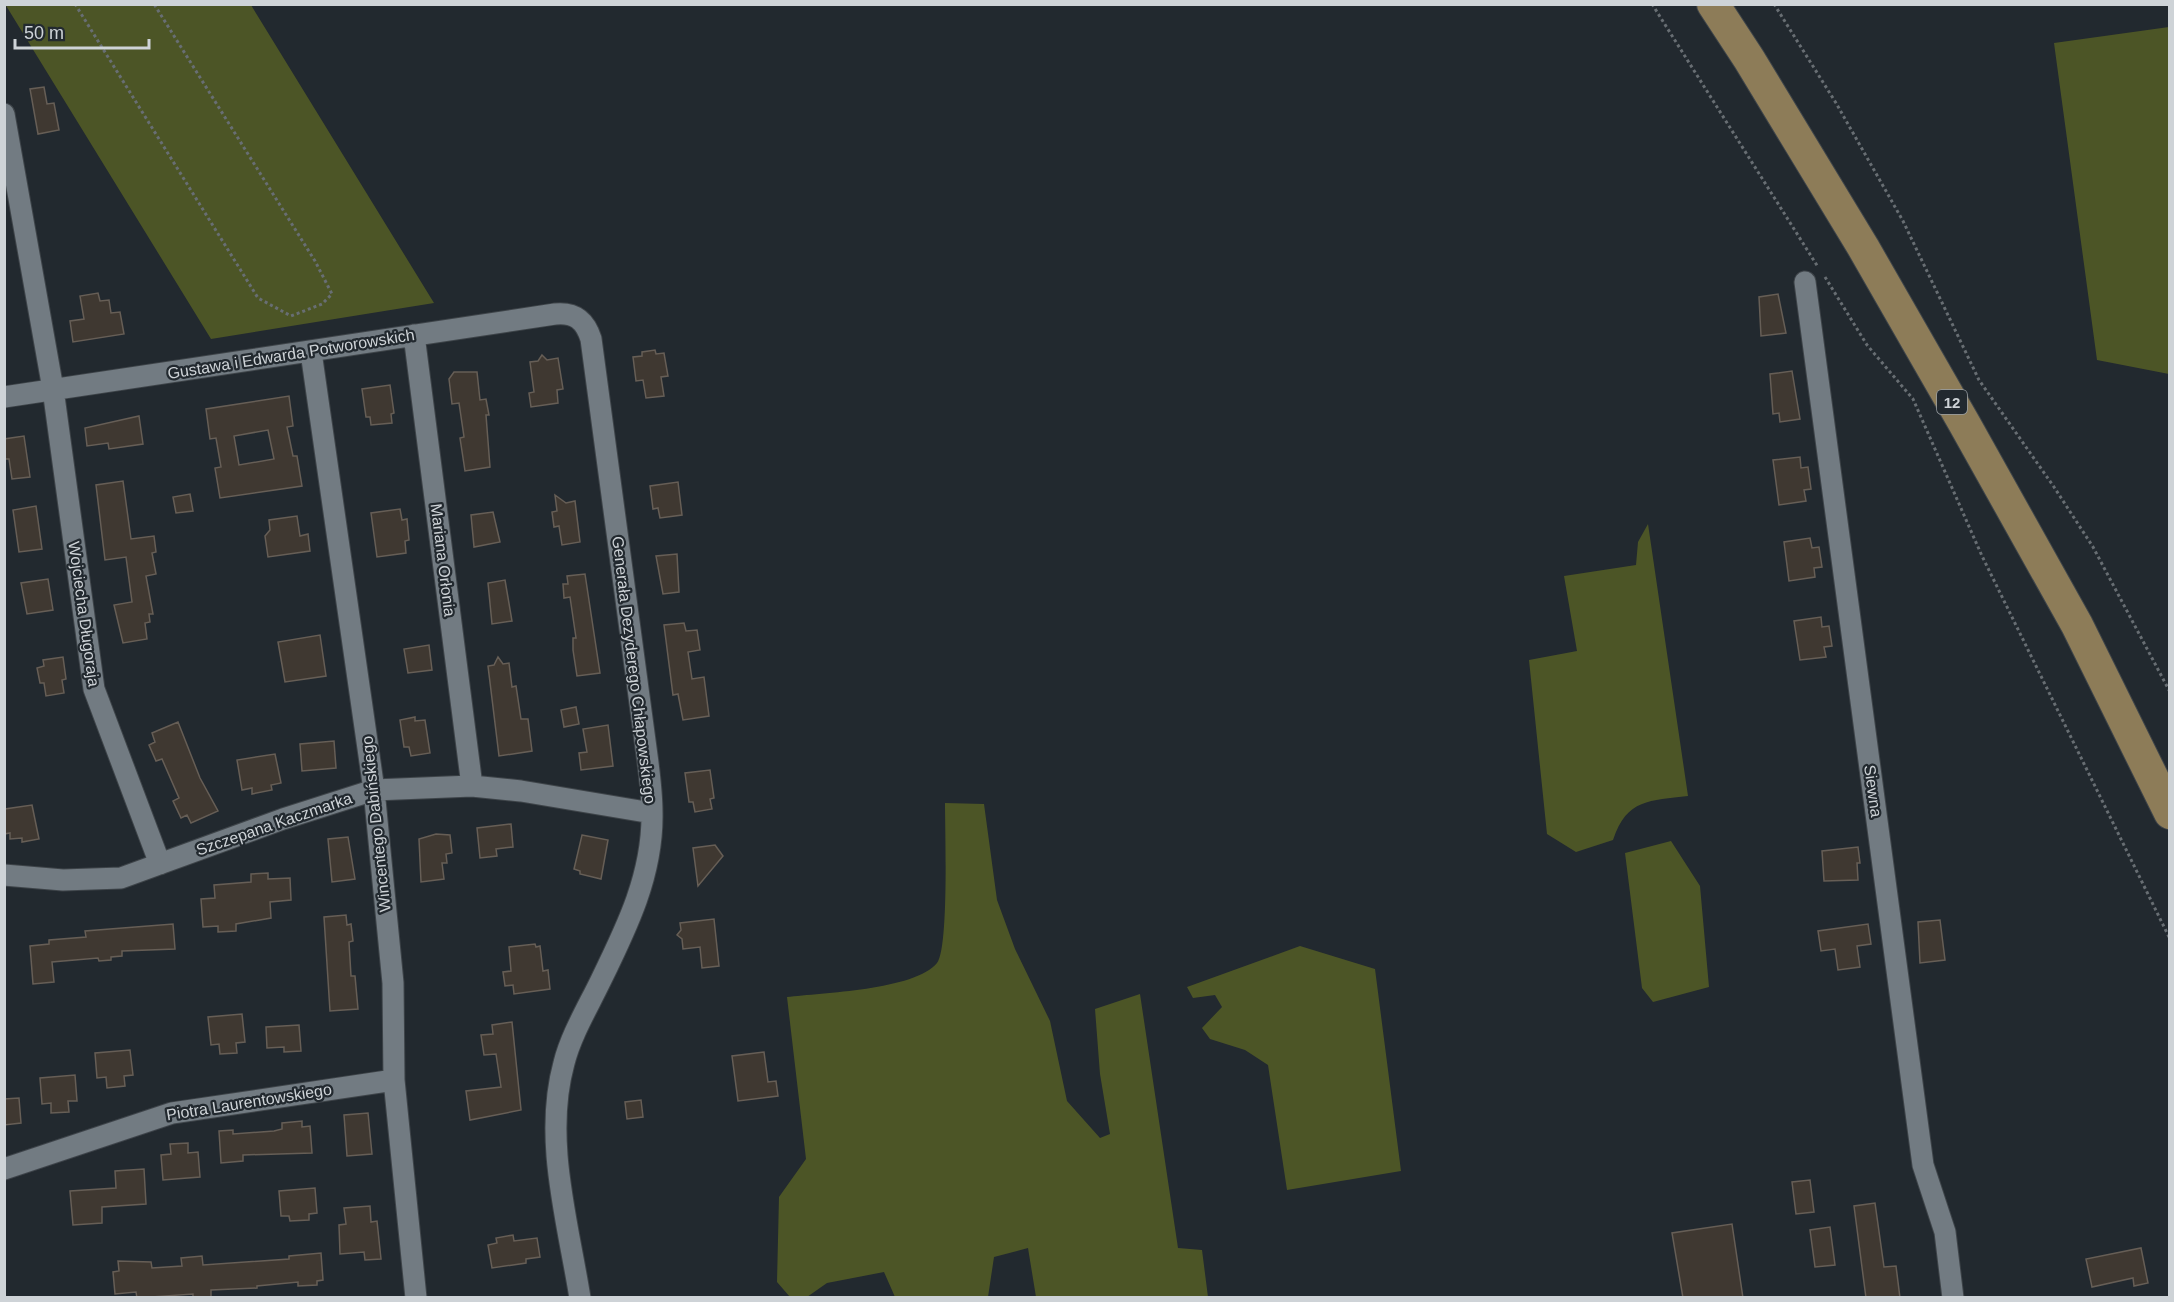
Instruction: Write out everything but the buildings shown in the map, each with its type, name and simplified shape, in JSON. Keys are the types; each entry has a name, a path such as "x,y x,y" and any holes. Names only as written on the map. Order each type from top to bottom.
{"main road":[{"name":"12","path":"1713,4 1863,247 1970,433 2077,625 2169,813"}],"street":[{"name":"Wojciecha Długoraja","path":"4,114 53,389 94,689 160,864"},
{"name":"Siewna","path":"1805,282 1923,1165 1945,1232 1953,1298"},
{"name":"Gustawa i Edwarda Potworowskich","path":"4,397 555,314 566,313 577,317"},
{"name":"Generała Dezyderego Chłapowskiego","path":"577,317 586,325 591,339 647,751 652,813 650,849 642,888 627,927 574,1035 564,1063 558,1096 555,1130 559,1169 580,1298"},
{"name":"Mariana Orłonia","path":"414,335 472,786"},
{"name":"Wincentego Dabińskiego","path":"311,352 374,790 393,983 394,1080 416,1298"},
{"name":"Szczepana Kaczmarka","path":"4,875 63,880 121,878 283,819 374,790 472,786 521,791 652,813"},
{"name":"Piotra Laurentowskiego","path":"4,1169 172,1113 394,1080"}],"path":[{"path":"75,4 258,298 291,316 322,304 332,294 315,261 154,4"},
{"path":"1652,4 1867,345 1913,399 1982,556 2169,939"},
{"path":"1774,4 1836,103 1903,221 1979,380 2093,547 2169,692"}],"green space":[{"path":"5,4 251,5 434,303 211,339"},
{"path":"2170,27 2169,374 2097,360 2054,43"},
{"path":"1648,524 1688,796 1642,804 1625,816 1613,840 1576,852 1547,834 1529,660 1577,651 1564,576 1636,565 1638,542"},
{"path":"945,803 984,804 997,900 1015,949 1050,1021 1067,1101 1100,1138 1110,1134 1100,1074 1095,1009 1140,994 1178,1248 1202,1250 1208,1297 1036,1297 1028,1248 994,1257 988,1297 895,1297 884,1272 827,1283 807,1297 790,1297 777,1282 779,1197 806,1159 787,997 889,985 926,972 937,963 941,953 945,913"},
{"path":"1671,841 1700,886 1709,987 1653,1002 1642,988 1625,853"},
{"path":"1300,946 1375,969 1401,1171 1287,1190 1268,1065 1245,1050 1210,1039 1202,1028 1222,1007 1215,995 1193,998 1187,987"}]}
